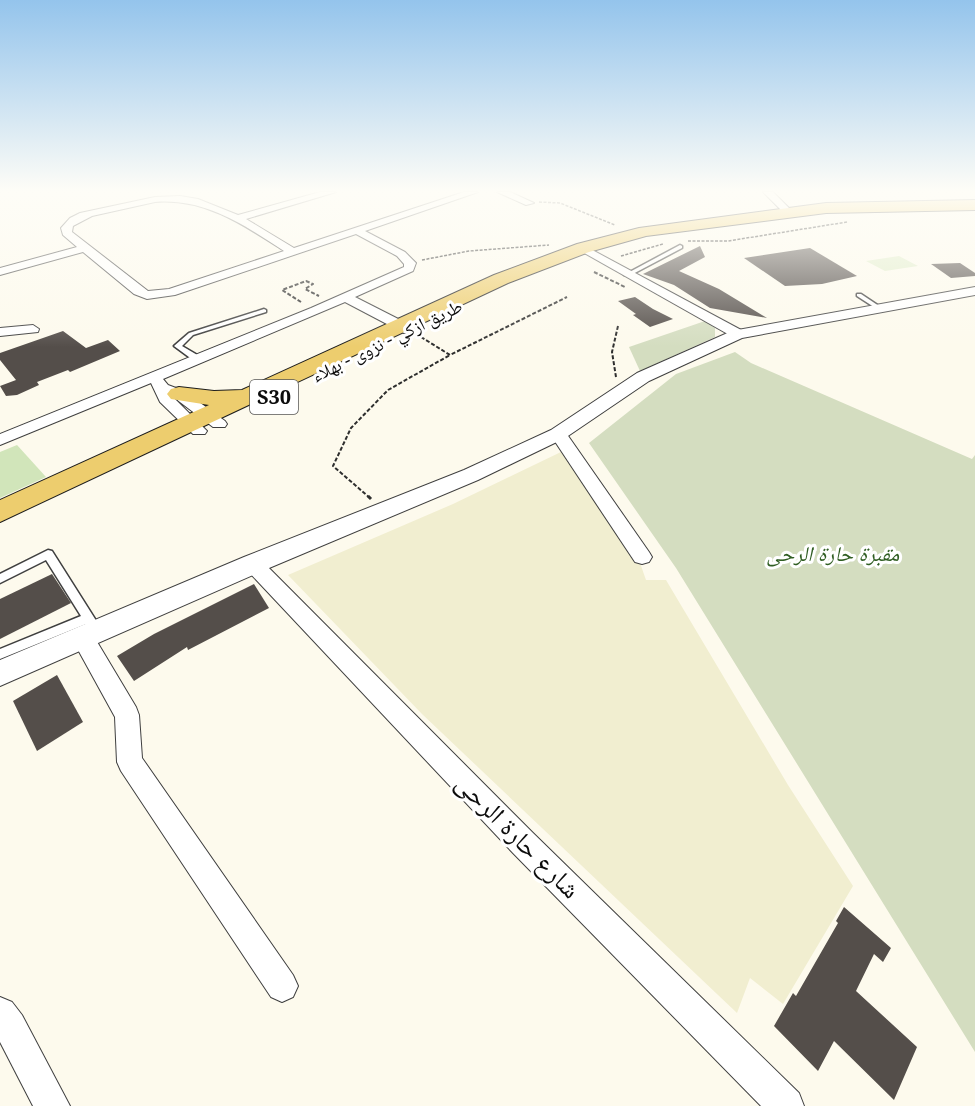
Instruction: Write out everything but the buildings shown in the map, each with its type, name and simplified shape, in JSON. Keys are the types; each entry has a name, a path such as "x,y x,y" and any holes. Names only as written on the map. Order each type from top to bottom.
{"main road":[{"name":"طريق ازكي - نزوى - بهلاء","path":"0,526 204,424 405,328 549,253 599,244"},
{"name":"طريق ازكي - نزوى - بهلاء","path":"0,512 141,446 204,424 249,396 405,328"},
{"path":"141,446 157,429 165,389 223,399 249,396"}],"street":[{"path":"80,244 138,291 147,295 171,292 320,244"},
{"path":"279,244 293,252"},
{"path":"0,440 165,389 196,358 315,312 401,274 409,268 410,263 401,254 381,244"},
{"path":"0,272 85,248"},
{"path":"583,248 627,275 738,334"},
{"path":"0,674 89,628 386,511 558,434 665,366 738,334 973,293"},
{"path":"347,298 405,328"},
{"path":"0,332 33,329"},
{"path":"165,389 204,424"},
{"path":"558,434 642,557"},
{"name":"شارع حارة الرحى","path":"252,564 532,851 786,1106"},
{"path":"89,628 127,715 130,762 282,986"},
{"path":"0,1014 10,1027 52,1106"}],"lane":[{"path":"627,275 680,248"},
{"path":"859,295 879,308"},
{"path":"196,358 178,346 191,334 264,310"},
{"path":"0,579 48,554 89,628 0,654"}],"path":[{"path":"616,258 664,244"},
{"path":"410,263 456,251 549,253"},
{"path":"315,312 282,290 306,281 313,284 305,289 332,304"},
{"path":"386,511 349,482 333,466 351,428 388,390 450,355 567,297"},
{"path":"618,326 611,356 617,379 624,392"},
{"path":"405,328 450,355"}],"shaded area":[{"path":"563,451 639,560 646,580 666,580 788,785 853,886 783,1004 750,978 737,1013 422,714 288,575 453,504"}],"green space":[{"path":"899,256 918,266 885,271 866,261"},
{"path":"705,321 715,328 715,337 640,371 629,347"},
{"name":"مقبرة حارة الرحى","path":"735,352 751,363 972,459 975,455 975,1052 676,568 589,443 676,374"},
{"path":"17,445 46,477 0,498 0,452"}]}
